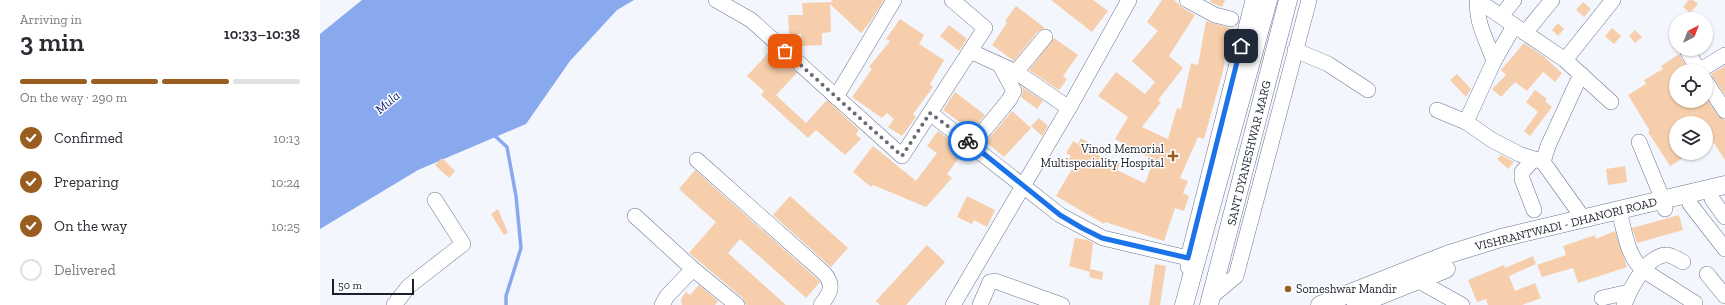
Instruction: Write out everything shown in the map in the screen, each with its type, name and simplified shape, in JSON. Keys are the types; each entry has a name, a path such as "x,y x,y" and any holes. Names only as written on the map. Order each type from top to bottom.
{"main road":[{"name":"SANT DYANESHWAR MARG","path":"1184,305 1268,0"},
{"name":"SANT DYANESHWAR MARG","path":"1212,302 1288,0"},
{"name":"VISHRANTWADI - DHANORI ROAD","path":"1356,305 1468,260 1544,235 1621,219 1725,185"},
{"name":"VISHRANTWADI - DHANORI ROAD","path":"1320,305 1449,254 1501,238 1583,218 1664,205 1690,204 1718,197"}],"street":[{"path":"716,0 751,20 902,156 985,28 952,0"},
{"path":"836,97 894,0"},
{"path":"1187,0 1215,14 1231,19"},
{"path":"1189,288 1188,258 1253,0"},
{"path":"1212,302 1236,276 1309,0"},
{"path":"1494,61 1476,7 1478,0 1565,60 1611,102"},
{"path":"1501,16 1514,0"},
{"path":"1466,122 1494,61 1520,30 1552,0"},
{"path":"1565,60 1613,0"},
{"path":"953,305 1069,108 1127,1"},
{"path":"1016,72 1045,37"},
{"path":"1295,50 1328,64 1368,90"},
{"path":"970,51 1016,72 1069,108"},
{"path":"1690,56 1699,71 1725,55"},
{"path":"972,145 1009,100 1014,91 1000,65"},
{"path":"1534,210 1522,179 1522,172 1538,161 1548,146 1581,74"},
{"path":"1713,93 1725,111"},
{"path":"1437,110 1466,122 1492,140 1519,154 1538,161 1583,218"},
{"path":"930,113 1024,185 1060,215 1102,238 1188,258"},
{"path":"1639,142 1664,205"},
{"path":"697,160 824,273 830,281 830,288 821,305"},
{"path":"1718,197 1725,217"},
{"path":"394,305 409,286 463,244 436,200"},
{"path":"1690,204 1725,249"},
{"path":"635,216 693,269 736,305"},
{"path":"1621,219 1631,257 1643,270 1695,303"},
{"path":"1602,298 1626,299 1643,270 1656,258 1667,255 1683,262"},
{"path":"662,305 667,296 693,269"},
{"path":"1706,274 1725,296"},
{"path":"1417,280 1462,305"},
{"path":"980,305 987,286 990,282 995,281 1062,305"}],"water":[{"name":"Mula","path":"362,0 634,0 617,10 570,61 526,124 418,170 320,229 320,34"}],"building":[{"path":"831,0 884,0 861,33 830,4 831,32 822,33 822,45 802,46 801,34 789,34 788,15 803,15 802,3 833,2"},
{"path":"1051,0 1093,0 1108,11 1092,32"},
{"path":"1162,0 1174,0 1183,8 1195,15 1169,56 1183,68 1158,100 1161,102 1142,127 1168,139 1177,108 1181,109 1191,63 1198,65 1206,21 1230,28 1223,71 1204,139 1198,137 1180,178 1188,181 1183,193 1189,196 1184,211 1175,208 1164,241 1105,222 1104,224 1056,196 1075,164 1068,160 1071,156 1066,153 1073,141 1078,144 1081,138 1092,145 1089,150 1108,161 1110,158 1120,164 1117,170 1144,183 1146,181 1154,160 1115,139 1128,117 1098,96 1116,72 1145,94 1155,82 1132,61 1158,31 1147,22"},
{"path":"1211,0 1225,0 1222,7 1210,2"},
{"path":"1689,0 1693,0 1698,4 1691,12 1683,7"},
{"path":"1583,2 1591,9 1584,17 1576,10"},
{"path":"1016,6 1045,28 1038,31 1014,61 992,45 1007,23 1005,21"},
{"path":"900,19 924,35 919,44 944,60 930,84 933,87 913,114 916,117 902,136 888,127 894,119 887,113 882,118 852,97 872,69 869,67 890,41 886,39"},
{"path":"1558,23 1564,29 1558,36 1552,30"},
{"path":"949,25 967,39 959,51 940,36"},
{"path":"1612,28 1621,36 1614,44 1605,36"},
{"path":"1635,30 1642,37 1635,43 1629,36"},
{"path":"1054,38 1078,55 1063,76 1067,79 1059,90 1029,70"},
{"path":"1524,43 1543,56 1562,73 1555,82 1543,72 1527,91 1515,82 1501,97 1492,89 1506,75 1501,70"},
{"path":"770,51 797,73 776,95 806,123 827,100 859,130 856,134 861,139 845,155 816,130 808,138 761,95 764,91 747,76"},
{"path":"1676,56 1680,56 1685,64 1669,64 1669,108 1713,108 1718,116 1725,120 1725,160 1713,142 1713,116 1669,116 1669,160 1680,160 1670,166 1648,132 1650,131 1628,95 1646,84 1644,80 1663,69 1661,66"},
{"path":"1725,66 1725,95 1713,77 1713,73"},
{"path":"1457,74 1471,89 1466,97 1450,80"},
{"path":"1022,87 1043,101 1037,109 1021,97 1023,91"},
{"path":"1535,90 1547,99 1545,101 1552,107 1530,136 1524,131 1538,112 1526,102"},
{"path":"955,92 985,115 972,131 943,110"},
{"path":"1012,111 1031,128 1004,157 986,142"},
{"path":"1039,118 1048,126 1042,136 1031,126"},
{"path":"938,131 964,151 947,174 952,178 926,207 873,185 871,187 853,172 873,146 916,181 937,153 927,146"},
{"path":"1501,155 1514,162 1508,169 1497,159"},
{"path":"442,158 455,171 449,178 435,165"},
{"path":"1625,166 1627,182 1608,185 1606,169"},
{"path":"695,170 820,282 806,298 740,239 728,253 786,305 746,305 743,298 689,253 716,222 679,189"},
{"path":"790,196 848,248 831,267 773,215"},
{"path":"967,196 995,210 987,227 974,220 972,224 957,217"},
{"path":"498,209 508,233 504,235 491,214"},
{"path":"1679,215 1683,230 1637,243 1632,228"},
{"path":"1615,231 1627,267 1578,283 1573,268 1542,277 1537,265 1566,255 1563,246 1595,235 1596,239"},
{"path":"1075,238 1088,240 1093,243 1090,269 1103,272 1102,280 1089,277 1090,272 1069,266"},
{"path":"927,245 945,262 906,305 880,305 876,301"},
{"path":"1533,256 1536,264 1509,276 1515,291 1535,283 1541,298 1522,305 1488,305 1486,299 1477,302 1468,280 1504,265 1505,268"},
{"path":"1155,264 1166,266 1160,305 1149,305"},
{"path":"699,285 718,301 715,305 682,305 681,299 686,292 690,295"}],"waterway":[{"path":"494,135 507,147 516,196 521,248 506,296 506,305"}],"way so far":[{"path":"785,51 902,156 930,113 968,141"}],"place":[{"name":"Vinod Memorial Multispeciality Hospital","path":"1173,156"},
{"name":"Someshwar Mandir","path":"1288,289"}],"route":[{"path":"968,141 1060,215 1082,228 1102,238 1188,258 1241,46"}]}
